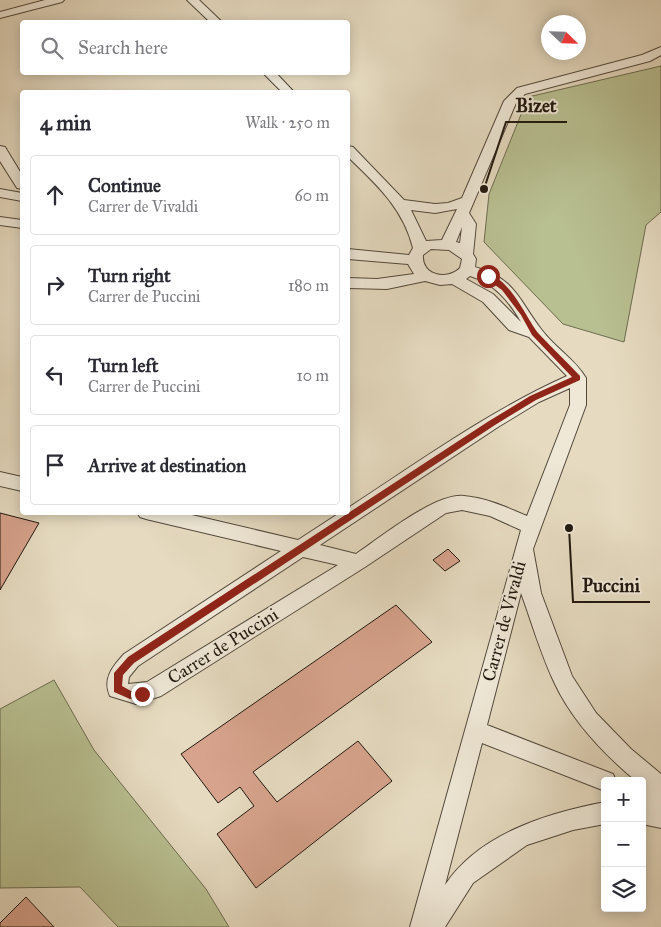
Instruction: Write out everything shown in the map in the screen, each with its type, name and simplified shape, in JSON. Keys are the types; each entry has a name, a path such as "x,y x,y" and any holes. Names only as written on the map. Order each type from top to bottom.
{"street":[{"path":"0,15 58,0"},
{"path":"193,0 214,20"},
{"path":"446,244 465,207 510,101 522,91 646,58 661,51"},
{"path":"271,75 286,90"},
{"path":"0,150 20,183"},
{"path":"350,152 403,205 416,214 446,244 466,253"},
{"path":"3,198 20,198"},
{"path":"403,205 439,210 465,207"},
{"path":"403,205 418,231 418,271 426,276 444,280 454,279 468,270 470,265 466,253 470,224 465,207"},
{"path":"0,221 20,224"},
{"path":"350,254 398,260 417,254 427,245 446,244"},
{"path":"468,270 488,276 505,289 524,314 535,333 578,378"},
{"path":"350,283 367,286 395,284 426,276"},
{"path":"454,279 488,298 515,326 535,333"},
{"name":"Carrer de Vivaldi","path":"422,927 528,535 578,405 578,378"},
{"name":"Carrer de Puccini","path":"528,535 493,509 462,503 441,507 358,562 154,689 142,694 130,695 117,689 118,673 131,660 492,423 533,398 578,378"},
{"path":"0,478 20,483"},
{"path":"159,515 358,562"},
{"path":"528,535 530,593 564,680 589,720 623,756 661,788"},
{"path":"474,730 601,779"},
{"path":"646,798 661,804"},
{"path":"431,927 465,875 521,836 573,819 601,813"},
{"path":"646,814 661,816"}],"green space":[{"path":"661,66 661,212 646,225 624,342 563,324 484,242 489,194 528,97"},
{"path":"54,680 94,750 206,889 229,927 118,927 80,887 0,888 0,709"}],"building":[{"path":"0,513 39,523 0,590"},
{"path":"448,549 460,561 445,571 433,560"},
{"path":"396,605 432,642 253,772 277,802 358,741 392,781 256,888 217,834 254,806 240,787 218,803 181,754"},
{"path":"26,897 54,927 0,927 0,923"}],"place":[{"name":"Bizet","path":"484,189"},
{"name":"Puccini","path":"569,528"}],"route":[{"path":"142,694 130,695 117,689 118,673 131,660 492,423 533,398 578,378 535,333 524,314 505,289 488,276"}]}
